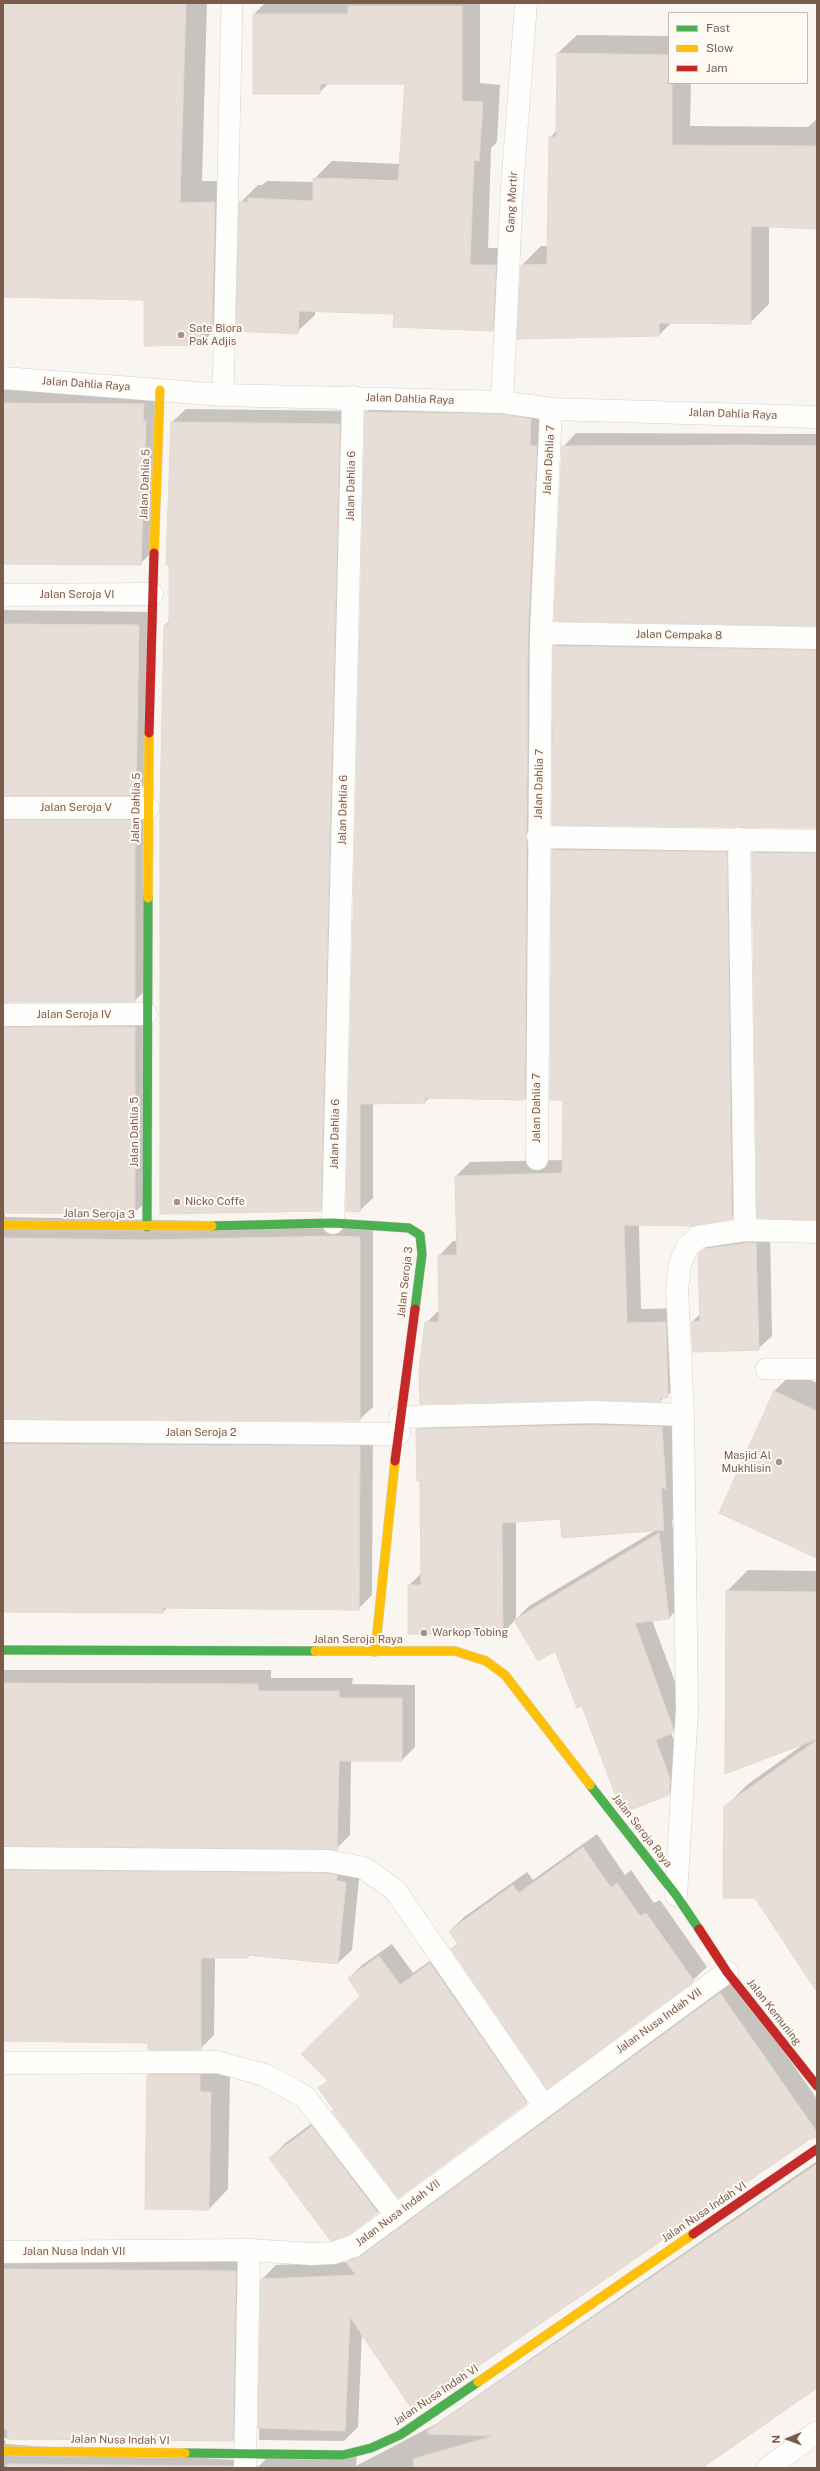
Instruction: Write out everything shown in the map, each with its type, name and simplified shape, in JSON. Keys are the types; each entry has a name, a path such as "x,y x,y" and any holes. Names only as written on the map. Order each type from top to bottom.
{"street":[{"name":"Gang Mortir","path":"502,402 512,189 526,3"},
{"name":"Jalan Dahlia Raya","path":"3,378 223,395 353,397 502,402 551,409 817,417"},
{"name":"Jalan Dahlia 5","path":"147,1227 146,1014 148,808 152,594 160,390"},
{"name":"Jalan Dahlia 6","path":"333,1223 353,397"},
{"name":"Jalan Dahlia 7","path":"537,1159 538,837 541,633 551,409"},
{"name":"Jalan Seroja VI","path":"3,595 152,594"},
{"name":"Jalan Cempaka 8","path":"541,633 817,638"},
{"name":"Jalan Seroja V","path":"3,808 148,808"},
{"path":"538,837 817,841"},
{"path":"739,839 745,1230"},
{"name":"Jalan Seroja IV","path":"3,1015 146,1014"},
{"name":"Jalan Seroja 3","path":"3,1225 147,1227 333,1223 408,1228 420,1235 422,1254 400,1425 375,1652"},
{"path":"676,1896 687,1710 683,1415 677,1289 680,1264 687,1247 698,1237 745,1230 817,1232"},
{"name":"Jalan Seroja 2","path":"3,1431 400,1425 593,1412 683,1415"},
{"name":"Jalan Seroja Raya","path":"3,1650 455,1651 486,1661 505,1675 676,1896 727,1972"},
{"path":"3,1858 328,1861 364,1868 395,1890 544,2106"},
{"name":"Jalan Nusa Indah VII","path":"3,2252 249,2250 312,2254 332,2253 354,2246 395,2214 727,1972"},
{"name":"Jalan Kemuning","path":"727,1972 817,2086"},
{"path":"3,2063 217,2062 265,2075 305,2097 395,2214"},
{"name":"Jalan Nusa Indah VI","path":"3,2451 245,2461 343,2455 372,2448 400,2435 817,2148"},
{"path":"245,2461 249,2250"},
{"path":"768,2468 817,2432"}],"lane":[{"path":"223,395 232,3"},
{"path":"766,1369 817,1369"}],"building":[{"path":"3,3 186,3 180,203 215,202 212,330 201,330 201,345 144,346 144,300 3,297"},
{"path":"348,6 462,6 462,101 483,102 479,161 474,160 470,265 496,265 493,331 393,327 394,314 299,311 298,334 236,331 239,202 248,202 248,198 313,201 313,178 398,182 405,84 320,84 320,94 253,94 253,14 348,14"},
{"path":"557,53 668,55 668,84 672,84 672,145 817,146 817,229 751,226 751,324 659,323 659,336 517,339 521,265 547,264 549,137 556,137"},
{"path":"3,403 144,404 143,421 146,421 141,565 3,564"},
{"path":"365,412 501,414 531,419 530,446 537,446 528,633 525,1100 425,1098 425,1103 360,1104 360,1212 346,1211"},
{"path":"171,422 340,424 321,1211 160,1214 160,808 164,625 169,625 169,565 166,565"},
{"path":"562,446 817,446 817,626 554,621"},
{"path":"3,624 139,625 136,796 3,796"},
{"path":"553,646 817,650 817,828 552,825"},
{"path":"3,820 135,820 135,1002 3,1002"},
{"path":"552,850 727,852 732,1219 693,1226 624,1225 627,1323 666,1322 668,1398 660,1398 661,1402 593,1400 420,1404 419,1370 425,1322 439,1322 438,1255 457,1255 455,1176 562,1173 563,1100 550,1100"},
{"path":"752,853 817,853 817,1220 757,1218"},
{"path":"3,1027 135,1027 135,1214 3,1213"},
{"path":"333,1236 360,1237 360,1421 3,1419 3,1238 147,1240"},
{"path":"756,1243 759,1350 693,1352 691,1322 700,1321 698,1254 704,1249"},
{"name":"Masjid Al Mukhlisin","path":"774,1391 817,1411 817,1558 719,1513"},
{"path":"593,1425 662,1427 666,1489 661,1487 664,1530 562,1538 560,1519 502,1523 503,1634 408,1634 408,1585 421,1585 420,1481 417,1481 416,1429"},
{"path":"3,1444 360,1446 359,1610 163,1608 163,1613 3,1612"},
{"path":"659,1533 669,1619 635,1623 673,1728 673,1733 656,1740 670,1779 669,1795 627,1811 617,1799 582,1706 577,1708 555,1651 538,1661 514,1620"},
{"path":"726,1591 817,1592 817,1739 725,1774"},
{"path":"3,1683 258,1684 258,1691 339,1691 339,1698 402,1698 402,1761 339,1761 337,1850 3,1846"},
{"path":"817,1740 817,1992 755,1898 723,1898 724,1806"},
{"path":"583,1847 611,1888 617,1883 640,1916 646,1913 694,1981 547,2089 451,1949 458,1944 449,1931 513,1885 519,1893"},
{"path":"3,1870 327,1873 337,1875 337,1881 346,1882 338,1964 248,1955 248,1958 201,1958 201,2050 148,2050 148,2043 3,2041"},
{"path":"379,1956 400,1985 430,1963 527,2103 398,2198 332,2111 334,2110 318,2088 328,2081 301,2054 360,1996 348,1978"},
{"path":"720,1993 817,2132 817,2137 810,2139 413,2411 350,2317 345,2431 258,2428 261,2279 356,2275 346,2262 361,2256"},
{"path":"147,2075 200,2075 200,2092 211,2092 209,2210 145,2209"},
{"path":"312,2126 378,2213 348,2235 331,2241 269,2158"},
{"path":"817,2164 817,2388 702,2468 414,2468 413,2459 493,2436 429,2434 427,2431"},
{"path":"4,2269 236,2271 233,2441 7,2439 7,2429 3,2429"},
{"path":"7,2464 233,2466 233,2468 7,2468"}],"traffic: fast":[{"path":"147,1227 148,898"},
{"path":"212,1226 333,1223 409,1228 420,1235 422,1254 415,1309"},
{"path":"3,1650 315,1651"},
{"path":"590,1785 676,1895 699,1929"},
{"path":"185,2453 343,2455 371,2448 400,2435 478,2382"}],"traffic: slow":[{"path":"154,553 160,390"},
{"path":"148,898 149,733"},
{"path":"3,1225 212,1226"},
{"path":"375,1652 395,1461"},
{"path":"315,1651 455,1651 486,1661 505,1675 590,1785"},
{"path":"478,2382 693,2234"},
{"path":"3,2451 185,2453"}],"traffic: jam":[{"path":"149,733 154,553"},
{"path":"395,1461 415,1309"},
{"path":"699,1929 727,1972 817,2086"},
{"path":"693,2234 817,2149"}],"place":[{"name":"Sate Blora Pak Adjis","path":"181,335"},
{"name":"Nicko Coffe","path":"177,1202"},
{"name":"Masjid Al Mukhlisin","path":"779,1462"},
{"name":"Warkop Tobing","path":"424,1633"}]}
